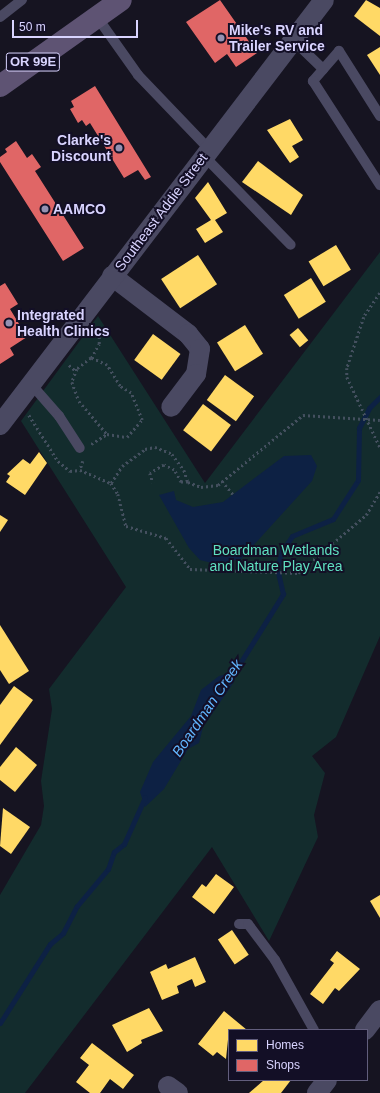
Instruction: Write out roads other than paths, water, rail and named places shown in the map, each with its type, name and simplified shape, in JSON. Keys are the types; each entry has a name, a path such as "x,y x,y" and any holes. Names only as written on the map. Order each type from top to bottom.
{"main road":[{"name":"OR 99E","path":"0,86 109,6"}],"street":[{"name":"Southeast Addie Street","path":"0,425 76,323 324,0"},
{"path":"112,276 188,334 200,349 196,374 171,407"},
{"path":"366,1029 380,1010"},
{"path":"317,1093 326,1081"}],"lane":[{"path":"0,17 22,0"},
{"path":"109,6 138,75 206,153 291,245"},
{"path":"293,40 323,69"},
{"path":"380,116 339,51 313,81 380,185"},
{"path":"31,384 59,416 80,448"},
{"path":"239,924 248,924 275,960 313,1029"}],"water":[{"path":"311,455 317,466 312,481 241,559 216,564 200,560 189,548 159,495 174,491 176,500 193,507 223,502 284,456"},
{"path":"235,672 234,682 203,727 199,743 188,749 164,789 145,807 140,792 153,762 191,716 201,690 219,676"}],"waterway":[{"name":"Boardman Creek","path":"232,676 283,594 277,568 282,551 292,536 333,519 358,480 359,428 369,408 380,397"},
{"name":"Boardman Creek","path":"0,1023 50,944 63,933 77,906 108,869 114,852 124,844 145,797"}],"place":[{"name":"Mike's RV and Trailer Service","path":"221,38"},
{"name":"Clarke's Discount","path":"119,148"},
{"name":"AAMCO","path":"45,209"},
{"name":"Integrated Health Clinics","path":"9,323"}],"park label":[{"name":"Boardman Wetlands and Nature Play Area","path":"276,558"}]}
